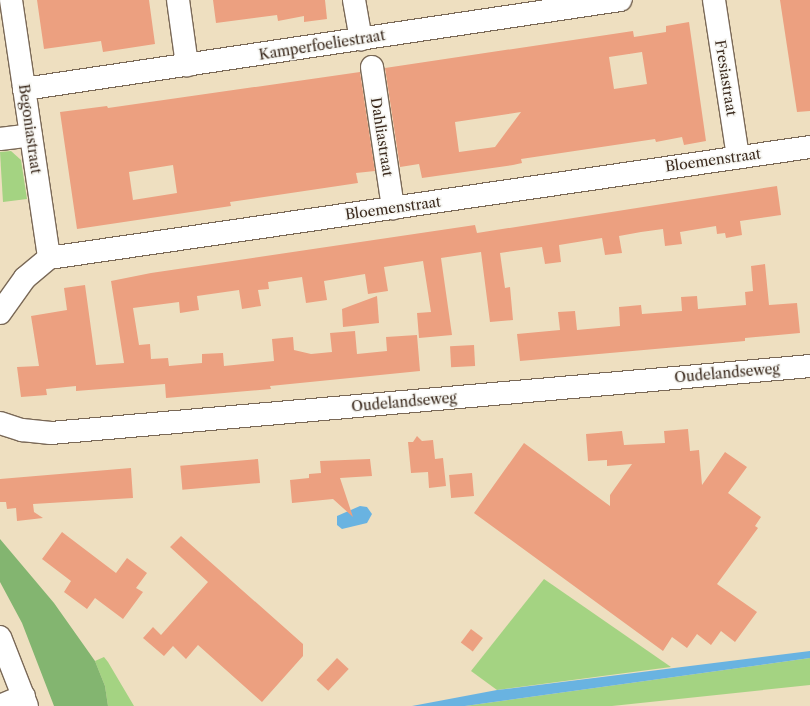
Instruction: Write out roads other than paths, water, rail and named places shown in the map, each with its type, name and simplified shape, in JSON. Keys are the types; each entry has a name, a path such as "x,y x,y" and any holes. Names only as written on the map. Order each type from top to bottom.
{"street":[{"name":"Begoniastraat","path":"11,0 48,258"},
{"path":"178,0 187,65"},
{"path":"354,0 361,39"},
{"name":"Kamperfoeliestraat","path":"24,89 361,39 529,7 620,0"},
{"name":"Fresiastraat","path":"714,0 738,157"},
{"name":"Dahliastraat","path":"372,67 393,208"},
{"path":"0,139 31,135"},
{"name":"Bloemenstraat","path":"48,258 810,147"},
{"path":"0,312 25,278 48,258"},
{"name":"Oudelandseweg","path":"0,422 22,430 51,433 810,366"},
{"path":"0,637 25,701 0,706"}],"water":[{"path":"360,506 367,507 372,514 367,523 342,529 337,525 337,516"},
{"path":"810,651 810,658 465,706 412,706 497,690"}]}
